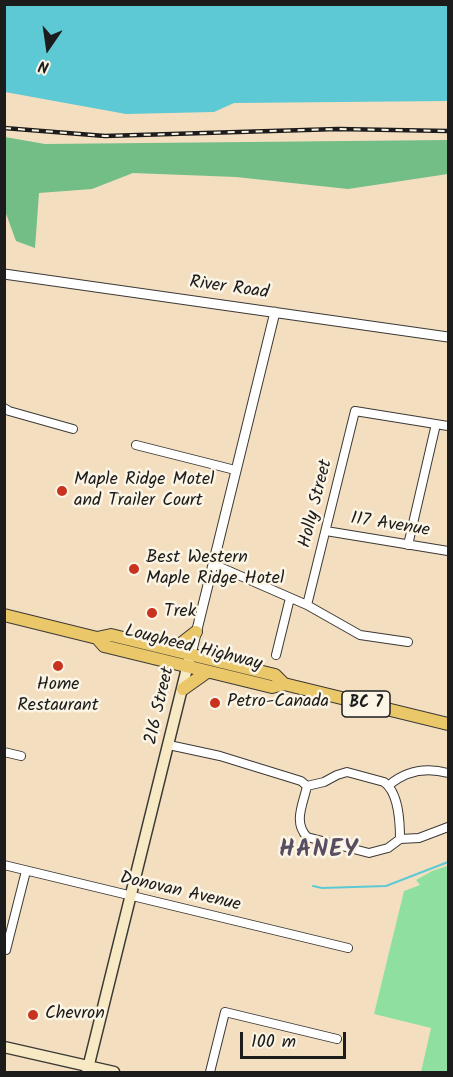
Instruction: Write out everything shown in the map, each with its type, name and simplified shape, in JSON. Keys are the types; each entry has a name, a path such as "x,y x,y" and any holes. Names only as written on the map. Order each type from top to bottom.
{"highway":[{"name":"Lougheed Highway","path":"4,615 97,638 111,635 191,654 275,675 284,684"},
{"path":"173,650 196,632"},
{"name":"Lougheed Highway","path":"97,638 104,646 207,672 272,687 284,684 448,724"},
{"path":"183,688 207,672"}],"main road":[{"name":"216 Street","path":"87,1070 191,654"},
{"path":"4,1047 87,1070 114,1072"}],"street":[{"name":"River Road","path":"4,274 448,338"},
{"name":"216 Street","path":"191,654 275,312"},
{"path":"4,408 73,429"},
{"name":"Holly Street","path":"307,604 355,411 436,424"},
{"path":"408,545 436,424 448,426"},
{"path":"136,445 235,470"},
{"name":"117 Avenue","path":"326,531 448,551"},
{"path":"213,564 307,604 360,635 408,642"},
{"path":"276,655 290,598"},
{"path":"169,745 220,756 301,781 307,786"},
{"path":"4,752 21,756"},
{"path":"389,786 410,772 430,769 448,773"},
{"path":"307,786 324,782 347,772 384,782 389,786 400,823 400,838"},
{"path":"307,786 299,819 301,830 307,837 369,853 388,848 400,838 419,838 448,827"},
{"name":"Donovan Avenue","path":"4,865 348,948"},
{"path":"5,950 27,871"},
{"path":"210,1072 225,1012 337,1039"}],"green space":[{"path":"5,137 45,144 448,140 448,174 348,189 236,177 133,173 92,189 39,193 35,248 16,241 5,211"},
{"path":"447,866 448,1072 421,1072 431,1028 374,1014 404,891 420,885 416,880"}],"water":[{"path":"4,5 448,5 448,101 234,103 214,112 126,114 5,92"}],"waterway":[{"path":"313,886 322,888 386,886 448,862"}],"railway":[{"path":"4,128 105,136 338,129 448,131"}],"place":[{"name":"Maple Ridge Motel and Trailer Court","path":"62,491"},
{"name":"Best Western Maple Ridge Hotel","path":"134,569"},
{"name":"Trek","path":"152,613"},
{"name":"Home Restaurant","path":"58,666"},
{"name":"Petro-Canada","path":"215,703"},
{"name":"Chevron","path":"33,1015"}],"district":[{"name":"HANEY","path":"319,852"}]}
